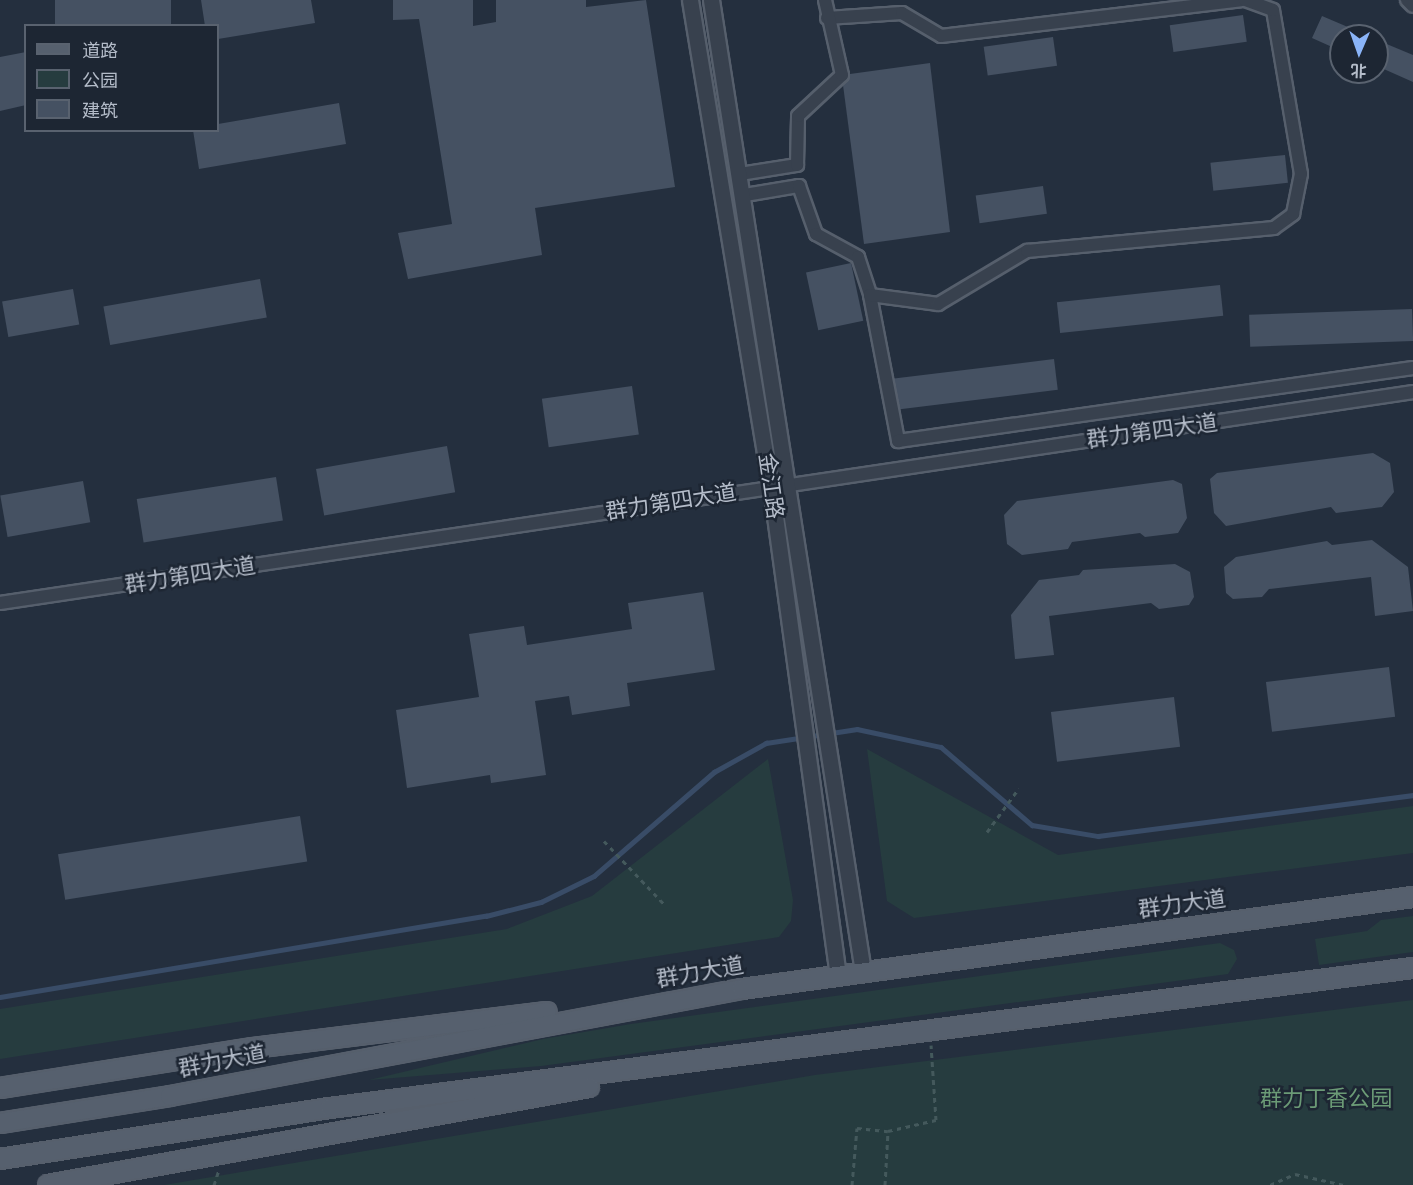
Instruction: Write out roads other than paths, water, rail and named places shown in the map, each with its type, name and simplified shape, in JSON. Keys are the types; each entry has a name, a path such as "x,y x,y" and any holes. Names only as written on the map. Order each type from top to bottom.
{"main road":[{"name":"群力大道","path":"0,1123 170,1096 742,988 1413,897"},
{"path":"0,1159 330,1108 764,1054 1413,968"},
{"path":"0,1088 253,1048 742,988"},
{"path":"48,1185 764,1054"}],"street":[{"name":"金江路","path":"690,0 771,487 838,975"},
{"name":"金江路","path":"711,0 745,195 863,972"},
{"path":"740,174 797,165 798,116 842,75 827,18 825,0"},
{"path":"827,18 902,13 941,36 1243,0 1273,10 1301,174 1293,214 1274,228 1027,251 938,304 870,295"},
{"path":"1407,0 1413,6"},
{"path":"745,195 799,186 816,234 858,257 870,295 898,441 1413,368"},
{"name":"群力第四大道","path":"0,603 1413,392"}],"waterway":[{"path":"0,997 486,916 541,902 594,876 714,772 766,743 857,729 941,747 1032,825 1098,836 1413,795"}],"park label":[{"name":"群力丁香公园","path":"1326,1099"}]}
